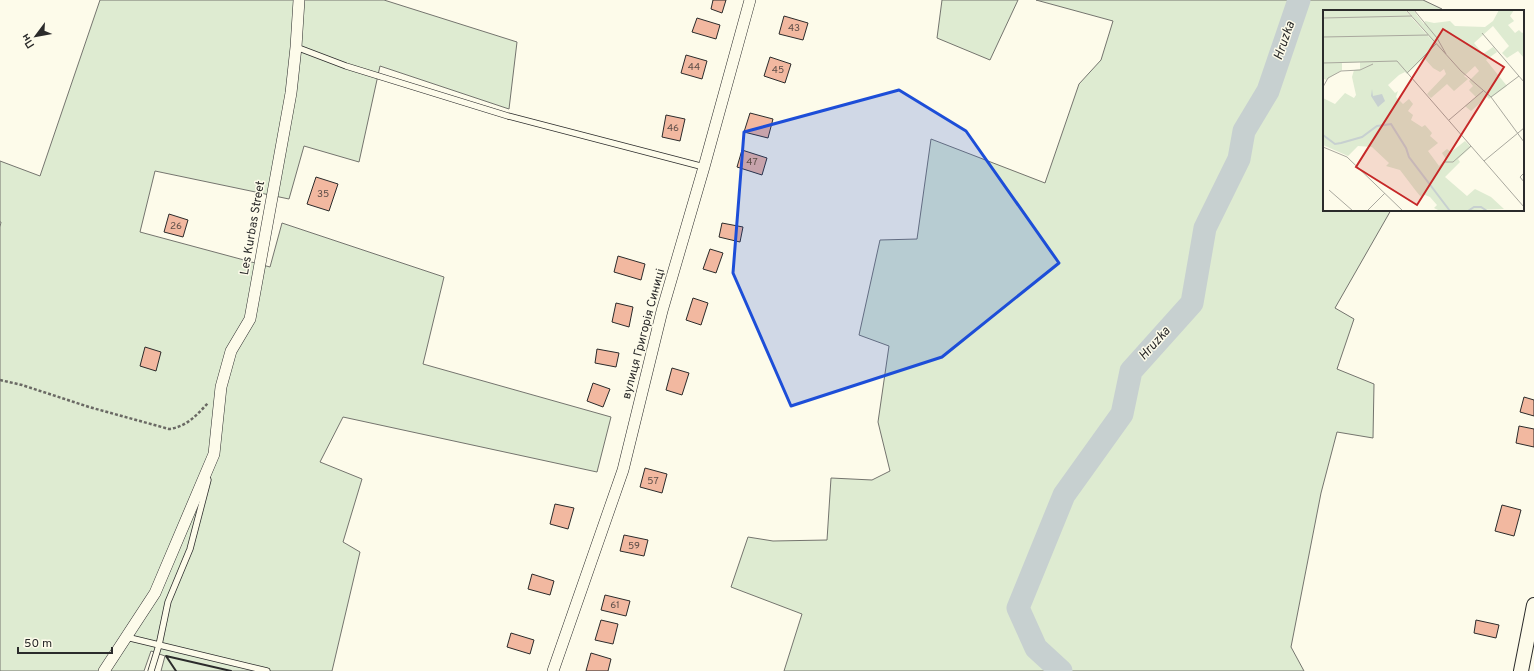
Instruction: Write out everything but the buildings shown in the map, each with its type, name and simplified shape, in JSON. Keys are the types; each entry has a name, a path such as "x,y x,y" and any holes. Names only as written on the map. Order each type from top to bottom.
{"street":[{"name":"Les Kurbas Street","path":"104,671 155,593 214,454 221,387 231,351 250,319 291,92 299,0"},
{"name":"вулиця Григорія Синиці","path":"553,671 622,470 662,311 704,167 750,0"},
{"path":"1521,671 1534,605"}],"lane":[{"path":"296,46 346,66 508,116 704,167"},
{"path":"151,671 168,602 190,549 214,454"},
{"path":"126,637 267,671"}],"path":[{"path":"0,380 22,385 89,407 170,429 181,428 201,411 221,387"}],"highlighted area":[{"path":"899,90 966,131 1059,263 942,357 791,406 733,273 744,132"}],"green space":[{"path":"100,0 384,0 517,42 509,109 380,66 359,162 304,146 289,199 155,171 140,232 270,267 282,223 444,277 423,364 611,417 597,472 343,417 320,462 362,479 343,542 360,552 332,671 161,671 165,656 151,651 144,671 0,671 0,161 40,176"},
{"path":"942,0 1018,0 990,60 937,38"},
{"path":"1036,0 1423,0 1442,9 1323,10 1323,211 1390,211 1335,308 1354,319 1337,369 1374,384 1373,438 1337,432 1321,493 1291,647 1304,671 784,671 802,614 731,587 748,537 773,541 827,540 831,478 872,480 890,471 878,422 889,346 859,335 880,240 917,239 931,139 1045,183 1079,84 1101,60 1113,21"}],"waterway":[{"name":"Hruzka","path":"1061,671 1036,648 1018,608 1064,495 1122,414 1131,371 1192,303 1205,228 1239,159 1244,131 1268,91 1299,0"}],"wall":[{"path":"176,671 166,656 231,671"}]}
